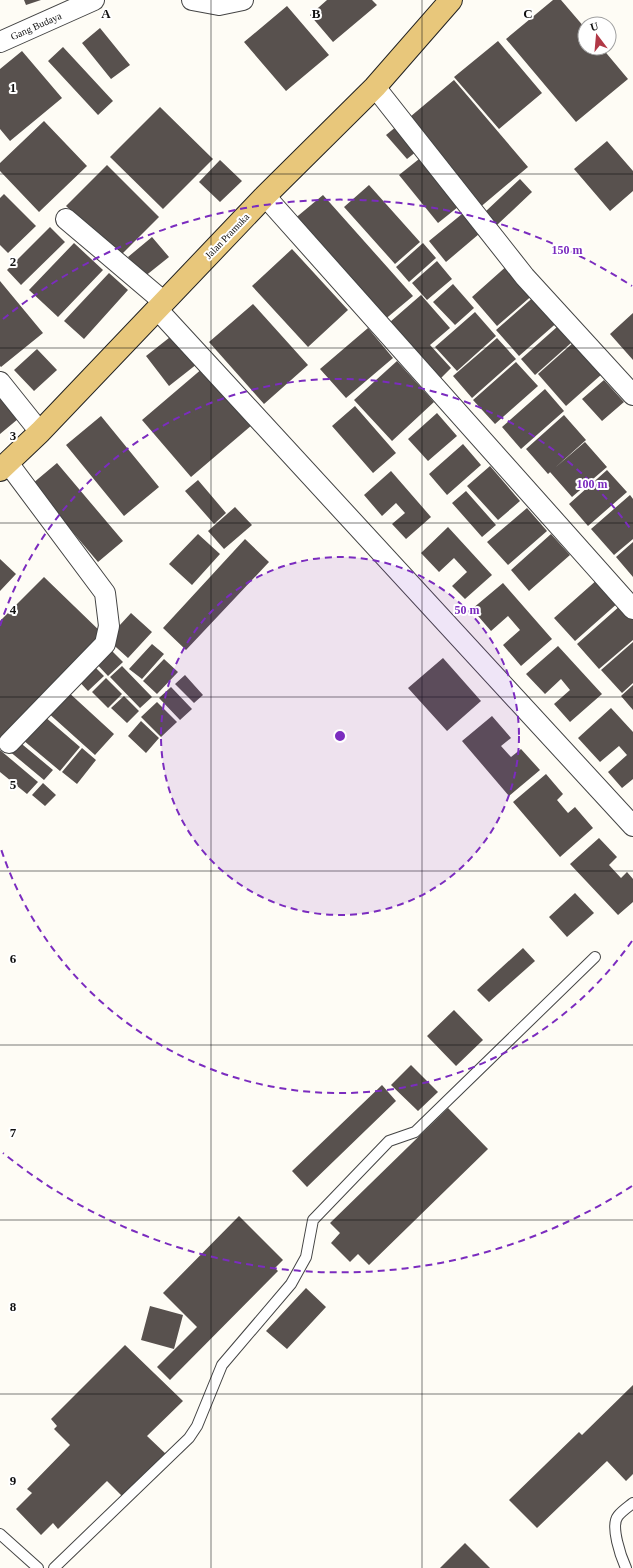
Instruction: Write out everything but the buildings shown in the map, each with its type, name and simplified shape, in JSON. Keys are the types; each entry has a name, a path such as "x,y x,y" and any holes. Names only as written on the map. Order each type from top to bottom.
{"main road":[{"name":"Jalan Pramuka","path":"4,466 40,432 266,196 375,87 451,0"}],"street":[{"name":"Gang Budaya","path":"0,42 94,0"},
{"path":"192,0 219,5 240,0"},
{"path":"375,87 525,277 633,395"},
{"path":"266,196 332,273 633,609"},
{"path":"66,219 160,306 633,826"},
{"path":"0,382 40,432"},
{"path":"4,466 105,593 110,626 104,644 9,743"}],"lane":[{"path":"54,1568 189,1438 197,1426 222,1365 291,1284 300,1271 306,1257 313,1220 389,1141 415,1132 595,957"},
{"path":"626,1568 616,1537 615,1524 618,1516 633,1503"},
{"path":"0,1534 38,1568"}]}
